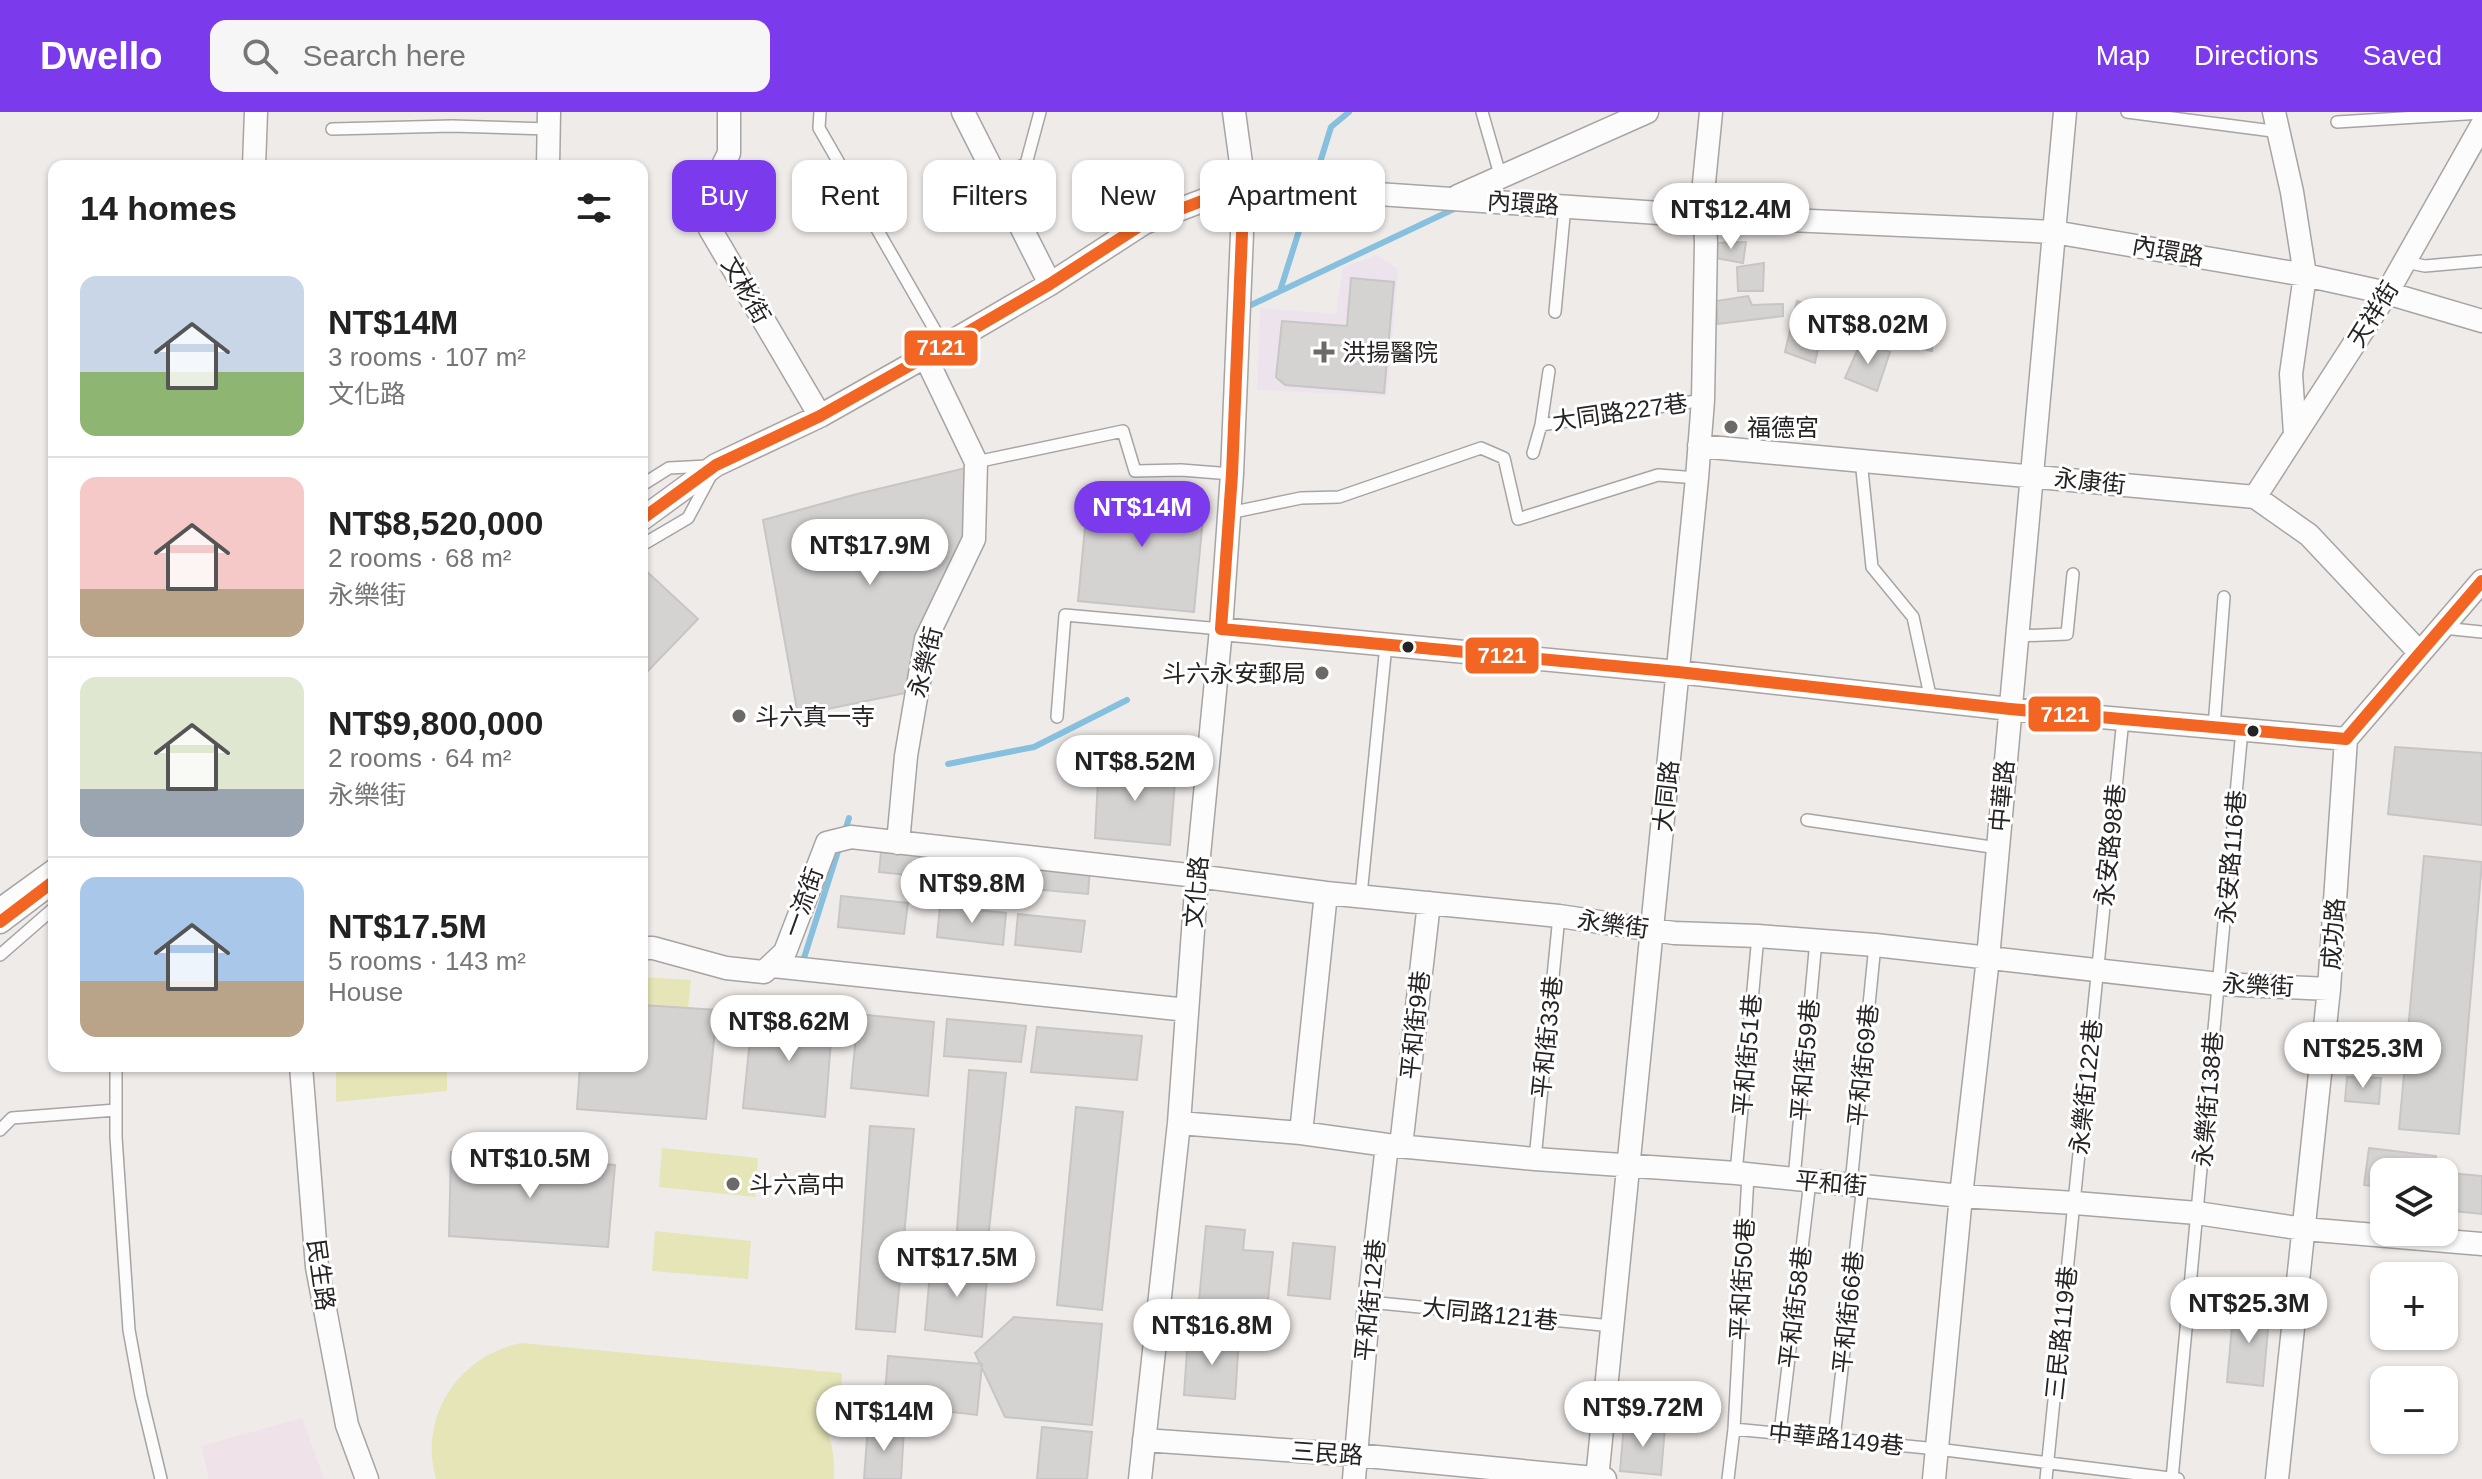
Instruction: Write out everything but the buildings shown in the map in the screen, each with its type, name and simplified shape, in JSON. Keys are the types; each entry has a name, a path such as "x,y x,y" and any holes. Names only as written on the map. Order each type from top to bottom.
{"street":[{"path":"254,160 256,112"},
{"name":"文彬街","path":"729,112 729,153 706,200 710,229 820,416"},
{"path":"963,112 988,160"},
{"name":"文化路","path":"1234,112 1241,160"},
{"path":"1450,199 1502,190 1647,112"},
{"name":"大同路","path":"1597,1479 1697,478 1703,400 1706,213 1703,193 1711,112"},
{"name":"中華路","path":"1934,1479 1988,958 2065,112"},
{"path":"548,160 549,120"},
{"path":"2277,122 2305,275 2291,374 2295,434"},
{"name":"天祥街","path":"2255,497 2387,293 2482,125"},
{"name":"內環路","path":"1385,194 1474,200 1502,190 1565,206 1689,215 1706,213 1724,217 2054,232 2305,275 2387,293 2482,321"},
{"name":"內環路","path":"648,515 716,465 820,416 1050,284 1144,223 1200,202"},
{"path":"1024,232 1050,284"},
{"name":"文化路","path":"1140,1479 1179,1123 1197,876 1221,629 1232,474 1242,232"},
{"name":"永樂街","path":"898,843 906,756 926,639 974,539 976,462 934,351"},
{"name":"永康街","path":"1699,446 2255,497 2309,535 2419,652"},
{"path":"1221,629 1678,672 2010,709 2346,739 2482,581"},
{"name":"成功路","path":"2277,1479 2329,989 2346,739"},
{"name":"永樂街","path":"827,843 851,837 1326,893 1559,916 1674,933 1875,945 2219,984 2329,989"},
{"name":"一流街","path":"648,948 726,968 764,972 785,952 827,843"},
{"path":"0,922 48,886"},
{"path":"1301,1133 1326,893"},
{"name":"平和街9巷","path":"1394,1146 1429,903"},
{"path":"773,966 1187,1010"},
{"name":"民生路","path":"301,1072 317,1267 347,1425 367,1479"},
{"name":"平和街","path":"1179,1123 1535,1159 2197,1213 2304,1229 2482,1244"},
{"name":"平和街12巷","path":"1354,1479 1369,1302 1394,1146"},
{"name":"三民路","path":"1144,1440 1356,1455 1605,1479"}],"lane":[{"path":"820,112 819,128 934,351"},
{"path":"1027,160 1040,112"},
{"path":"1482,112 1502,190"},
{"path":"2127,112 2277,122"},
{"path":"2337,122 2482,113"},
{"path":"332,129 549,120"},
{"path":"1555,312 1565,206"},
{"path":"2405,262 2425,266 2482,261"},
{"name":"大同路227巷","path":"1549,371 1541,425 1703,400"},
{"path":"1533,453 1541,425"},
{"path":"976,462 1123,431 1135,471 1181,470 1232,474"},
{"path":"1229,513 1301,498 1339,497 1481,448 1504,458 1518,519 1658,475 1697,478"},
{"path":"1861,460 1872,567 1913,617 1931,700"},
{"path":"648,481 669,468 716,465"},
{"path":"648,541 688,518 716,465"},
{"path":"2017,636 2067,634 2073,574"},
{"path":"2214,727 2224,597"},
{"path":"1057,717 1065,615 1221,629"},
{"path":"2442,628 2482,632"},
{"path":"1361,895 1386,645"},
{"name":"永安路98巷","path":"2098,971 2123,719"},
{"name":"永安路116巷","path":"2219,984 2242,730"},
{"path":"1807,820 1998,848"},
{"path":"0,903 48,868"},
{"path":"0,955 48,913"},
{"name":"平和街33巷","path":"1535,1159 1559,916"},
{"name":"平和街51巷","path":"1742,1174 1758,936"},
{"name":"平和街59巷","path":"1802,1180 1816,940"},
{"name":"平和街69巷","path":"1857,1185 1875,945"},
{"name":"永樂街122巷","path":"2075,1203 2098,971"},
{"name":"永樂街138巷","path":"2172,1479 2219,984"},
{"path":"116,1072 129,1330 161,1479"},
{"path":"0,1130 12,1118 116,1110"},
{"name":"平和街50巷","path":"1728,1479 1734,1429 1742,1174"},
{"name":"平和街58巷","path":"1780,1433 1802,1180"},
{"name":"平和街66巷","path":"1834,1439 1857,1185"},
{"name":"三民路119巷","path":"2046,1479 2075,1203"},
{"name":"大同路121巷","path":"1369,1302 1612,1326"},
{"name":"中華路149巷","path":"1734,1429 1937,1449"},
{"path":"1937,1449 2179,1479"}],"shaded area":[{"name":"洪揚醫院","path":"1377,255 1398,269 1387,396 1257,390 1260,308 1336,314 1343,267"},
{"path":"302,1418 324,1479 209,1479 201,1446"}],"green space":[{"path":"648,977 691,980 687,1019 648,1016"},
{"path":"336,1072 447,1072 447,1091 336,1102"},
{"path":"662,1148 758,1158 755,1197 659,1187"},
{"path":"655,1231 751,1241 748,1279 652,1271"},
{"path":"521,1343 842,1373 841,1403 815,1400 830,1438 834,1479 436,1479 432,1456 433,1433 448,1392 479,1361"}],"waterway":[{"path":"1321,160 1331,127 1349,112"},
{"path":"1251,305 1456,208"},
{"path":"1280,291 1299,232"},
{"path":"948,764 1034,747 1127,700"},
{"path":"844,834 849,818"},
{"path":"803,961 840,845"}],"transit line":[{"name":"7121","path":"648,515 716,465 820,416 944,346 1050,284 1144,223 1200,202"},
{"name":"7121","path":"1221,629 1232,474 1242,232"},
{"name":"7121","path":"2346,739 2482,581"},
{"name":"7121","path":"1221,629 1678,672 2010,709 2346,739"},
{"name":"7121","path":"0,922 48,886"}],"place":[{"name":"洪揚醫院","path":"1324,352"},
{"name":"福德宮","path":"1731,427"},
{"name":"斗六永安郵局","path":"1322,673"},
{"name":"斗六真一寺","path":"739,716"},
{"name":"斗六高中","path":"733,1184"}]}
